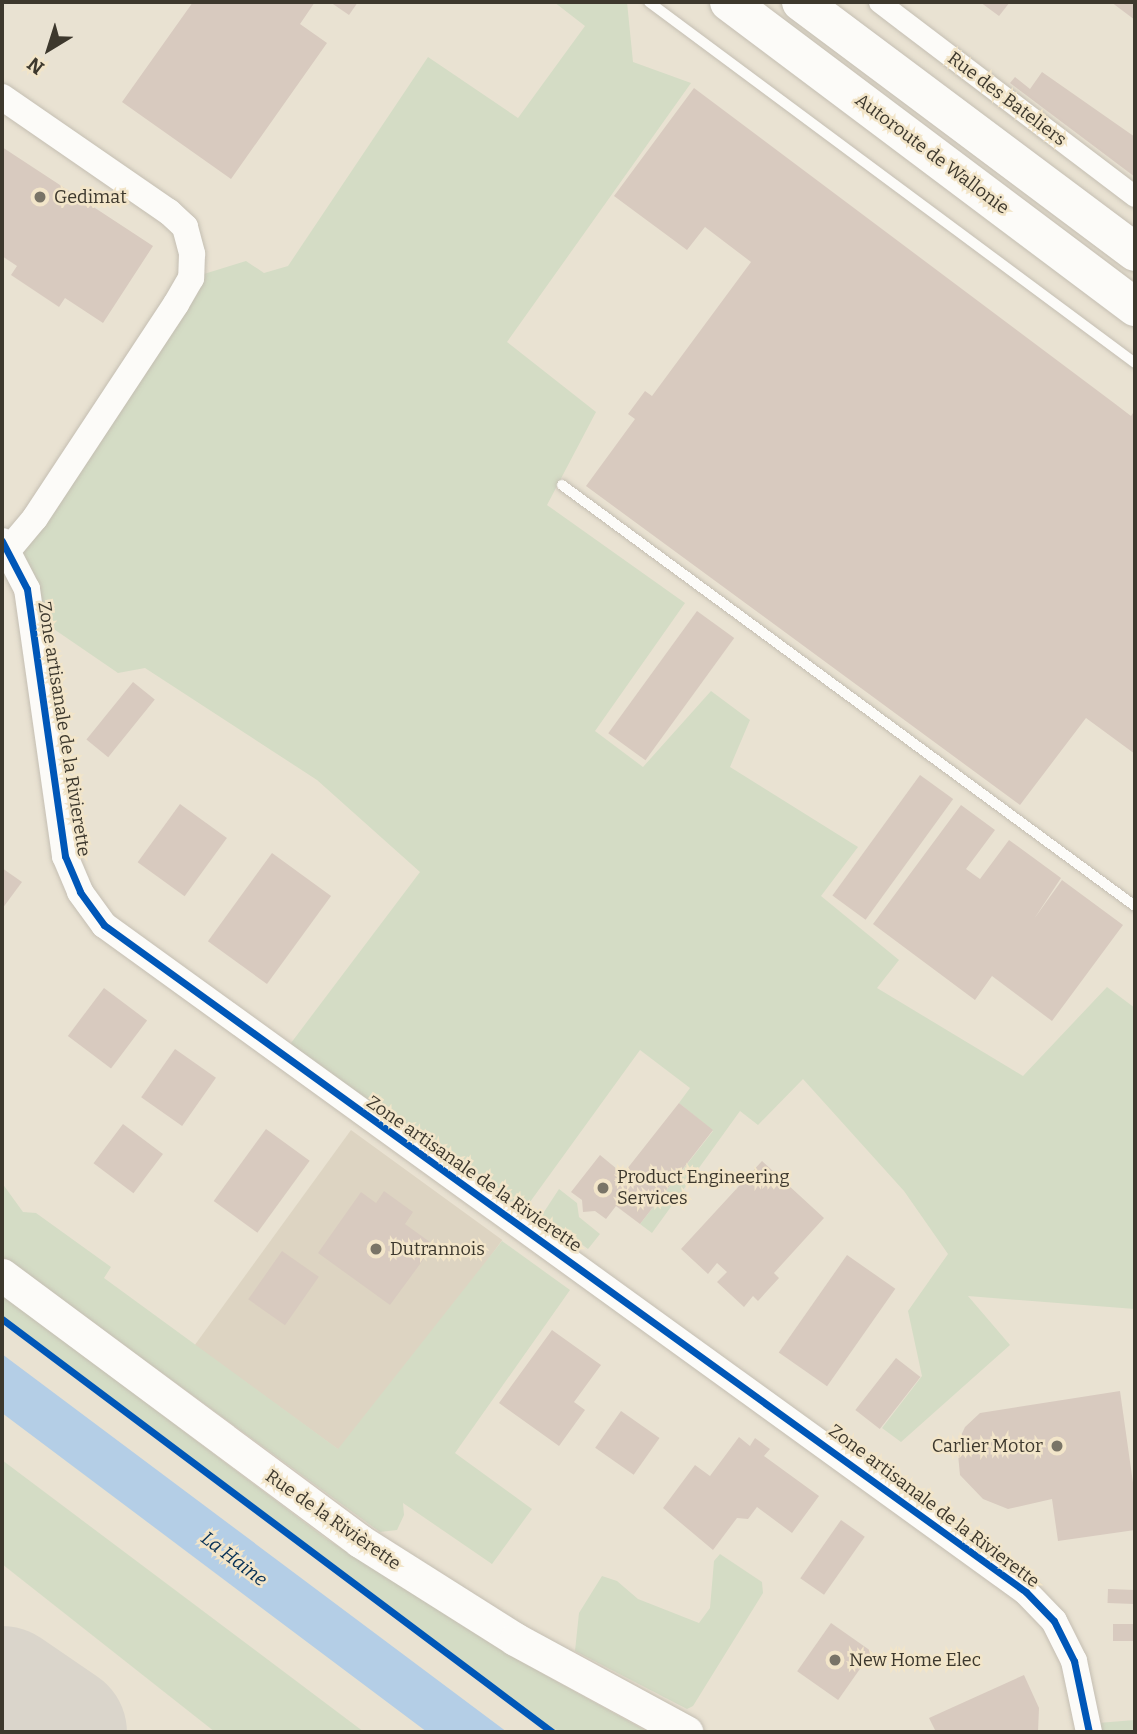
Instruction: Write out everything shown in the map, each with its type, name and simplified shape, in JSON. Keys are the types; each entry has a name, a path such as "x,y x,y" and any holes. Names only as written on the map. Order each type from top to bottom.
{"highway":[{"name":"Autoroute de Wallonie","path":"729,2 1135,307"},
{"path":"801,2 1135,252"}],"main road":[{"name":"Rue de la Rivièrette","path":"2,1275 360,1541 516,1639 686,1732"}],"street":[{"name":"Rue des Bateliers","path":"879,2 1135,196"},
{"name":"Zone artisanale de la Rivierette","path":"2,97 169,212 185,227 192,254 191,278 176,304 35,518 6,545 27,589 65,856 80,892 104,925 1026,1592 1054,1621 1074,1661 1090,1732"}],"lane":[{"path":"649,2 1135,363"},
{"path":"562,485 1135,906"}],"shaded area":[{"path":"351,1130 502,1240 346,1455 195,1345"}],"green space":[{"path":"554,2 627,2 633,62 691,83 507,342 596,412 547,505 685,603 595,731 643,767 711,691 750,720 730,767 858,847 821,896 899,960 877,988 1023,1076 1107,987 1135,1008 1135,1309 968,1296 1010,1345 901,1442 882,1428 922,1376 908,1311 948,1254 904,1191 803,1079 758,1125 740,1111 652,1233 640,1224 713,1131 679,1103 690,1088 640,1050 522,1213 288,1047 420,872 317,780 145,668 118,673 45,623 16,541 191,278 246,261 264,273 288,266 428,57 518,118 585,26"},
{"path":"2,1183 23,1212 36,1213 111,1267 104,1278 338,1449 502,1241 570,1290 455,1453 532,1509 492,1564 403,1503 404,1515 397,1530 380,1532 2,1256"},
{"path":"559,1189 577,1203 579,1217 600,1234 588,1249 542,1215"},
{"path":"2,1294 325,1538 507,1654 648,1732 557,1732 2,1319"},
{"path":"2,1460 364,1732 215,1732 2,1564"},
{"path":"720,1554 762,1582 763,1593 693,1706 687,1709 575,1651 579,1613 602,1576 617,1581 638,1599 699,1623 710,1608 714,1561"},
{"path":"1135,1720 1135,1732 1099,1732 1098,1723"}],"water":[{"name":"La Haine","path":"2,1354 507,1732 427,1732 2,1413"}],"building":[{"path":"193,2 315,2 300,24 327,43 231,179 122,102"},
{"path":"330,2 358,2 349,15"},
{"path":"980,2 1010,2 999,16"},
{"path":"1111,2 1135,2 1135,20"},
{"path":"1042,72 1135,137 1135,177 1010,83 1015,77 1030,89"},
{"path":"694,88 1131,416 1135,410 1135,754 1086,718 1020,805 586,486 635,419 628,414 645,391 652,396 751,262 705,227 687,250 614,196"},
{"name":"Gedimat","path":"2,147 153,246 103,323 65,298 59,307 11,275 17,266 2,256"},
{"path":"697,611 734,638 645,760 608,733"},
{"path":"133,682 155,700 108,757 86,740"},
{"path":"920,775 953,799 866,920 832,896"},
{"path":"180,804 227,838 185,896 138,862"},
{"path":"961,805 995,830 966,869 980,879 1009,840 1061,878 1034,919 1062,880 1123,925 1052,1021 992,976 975,1000 873,924"},
{"path":"272,853 331,896 267,984 208,941"},
{"path":"2,868 22,882 2,909"},
{"path":"104,988 147,1020 111,1068 68,1036"},
{"path":"175,1049 216,1078 182,1126 141,1097"},
{"path":"679,1103 713,1130 640,1224 616,1206 606,1219 595,1211 583,1212 582,1200 571,1192 600,1155 623,1174"},
{"path":"123,1124 163,1154 133,1193 94,1163"},
{"path":"266,1129 310,1161 257,1233 214,1201"},
{"path":"762,1161 824,1218 774,1273 779,1278 758,1301 753,1296 744,1307 717,1282 727,1272 717,1263 708,1274 681,1249"},
{"name":"Dutrannois","path":"384,1191 413,1212 405,1224 434,1245 390,1305 318,1253 361,1192 376,1203"},
{"path":"282,1251 319,1277 285,1325 248,1299"},
{"path":"847,1255 895,1289 827,1386 779,1352"},
{"path":"552,1330 601,1365 574,1402 585,1410 559,1446 499,1403"},
{"path":"896,1358 920,1377 880,1429 855,1410"},
{"path":"1120,1391 1135,1497 1135,1530 1058,1541 1052,1499 1008,1509 983,1499 960,1475 957,1444 965,1427 980,1413"},
{"path":"621,1411 660,1438 634,1475 595,1448"},
{"path":"739,1437 750,1446 755,1438 770,1449 764,1456 819,1496 792,1533 757,1507 748,1519 737,1518 713,1550 663,1508 695,1465 710,1476"},
{"path":"841,1520 865,1537 824,1595 800,1578"},
{"path":"1108,1589 1135,1590 1134,1604 1108,1603"},
{"path":"831,1623 872,1652 838,1700 797,1671"},
{"path":"1113,1624 1135,1624 1135,1641 1113,1641"},
{"path":"1024,1675 1039,1708 1038,1732 936,1732 929,1718"}],"taxiway":[{"path":"36,1732 43,1721"}],"runway":[{"path":"2,1693 59,1732"}],"cycle path":[{"path":"2,541 27,589 65,856 80,892 104,925 1026,1592 1054,1621 1074,1661 1089,1732"},
{"path":"2,1319 552,1732"}],"place":[{"name":"Gedimat","path":"40,197"},
{"name":"Product Engineering Services","path":"603,1188"},
{"name":"Dutrannois","path":"376,1249"},
{"name":"Carlier Motor","path":"1057,1446"},
{"name":"New Home Elec","path":"835,1660"}]}
